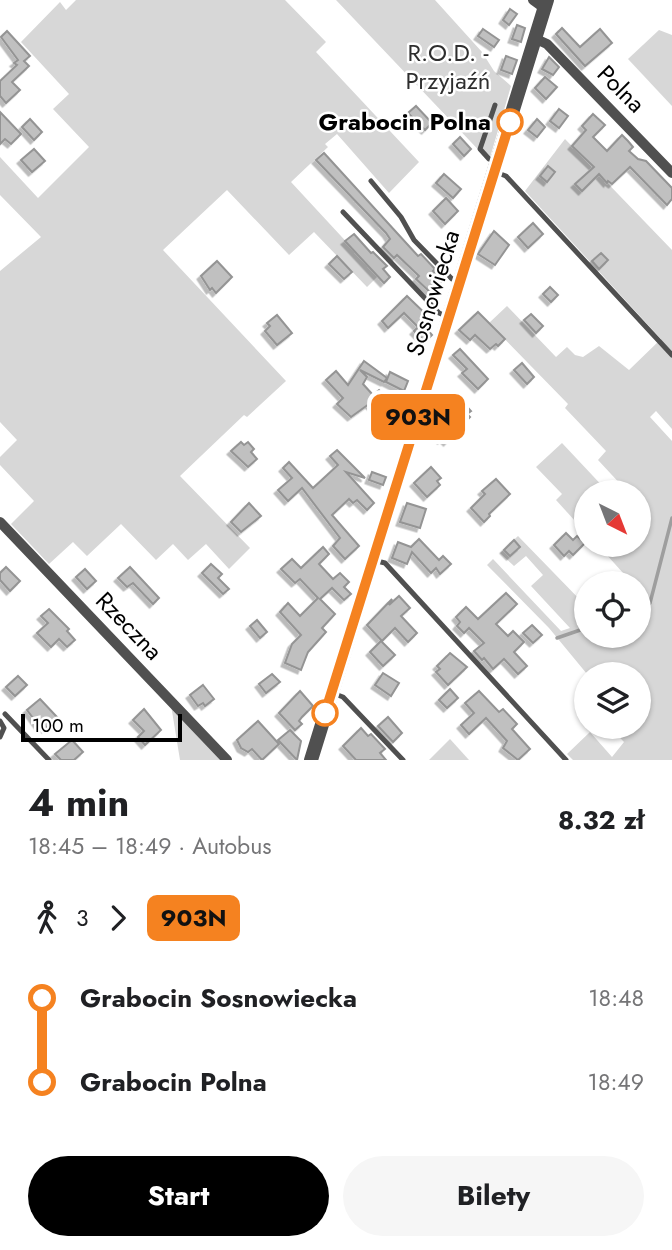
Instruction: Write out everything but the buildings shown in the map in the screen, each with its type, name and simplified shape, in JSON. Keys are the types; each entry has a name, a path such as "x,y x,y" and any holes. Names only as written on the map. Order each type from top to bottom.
{"street":[{"name":"Sosnowiecka","path":"311,760 536,39 541,3"},
{"name":"Polna","path":"536,39 547,44 672,173"},
{"name":"Rzeczna","path":"0,522 228,760"}],"lane":[{"path":"495,105 480,149 672,355"},
{"path":"371,181 401,217 414,240 452,279 460,281"},
{"path":"343,212 439,313 449,317"},
{"path":"373,560 385,563 566,760"},
{"path":"332,692 343,697 403,760"},
{"path":"5,714 49,760"},
{"path":"0,721 4,728 0,737"}],"green space":[{"path":"76,0 285,0 326,42 316,52 419,162 389,193 337,134 325,144 328,147 291,182 378,276 367,287 314,232 289,255 227,190 163,250 286,381 247,417 244,415 180,476 250,548 229,569 206,544 188,560 173,544 156,560 121,524 87,556 73,542 49,564 11,524 34,501 0,465 0,457 17,440 0,422 0,271 41,237 0,195 0,157 38,198 89,147 53,109 69,94 21,42 60,2 66,10"},
{"name":"R.O.D. - Przyjaźń","path":"336,0 435,0 482,52 494,71 511,86 489,161"},
{"path":"659,30 672,35 672,106 628,59"},
{"path":"565,139 672,250 672,429 656,411 650,417 672,441 672,760 573,760 567,754 583,739 596,739 612,757 624,742 621,739 651,739 651,662 577,662 549,628 487,565 493,559 561,631 570,628 531,586 543,575 526,556 514,566 500,553 518,536 574,594 574,648 651,648 651,571 621,571 609,557 651,557 651,480 617,480 598,460 606,451 565,408 568,404 489,323 507,306 556,357 567,347 575,355 583,357 599,346 629,370 661,339 525,191"},
{"path":"562,443 597,480 574,480 574,520 556,500 562,494 536,467"},
{"path":"171,705 223,760 180,760"},
{"path":"450,739 469,760 429,760"}],"waterway":[{"path":"651,599 672,518"},
{"path":"557,638 574,632"}],"bus line":[{"name":"903N","path":"325,713 510,122"}],"place":[{"name":"Grabocin Polna","path":"510,122"}]}
